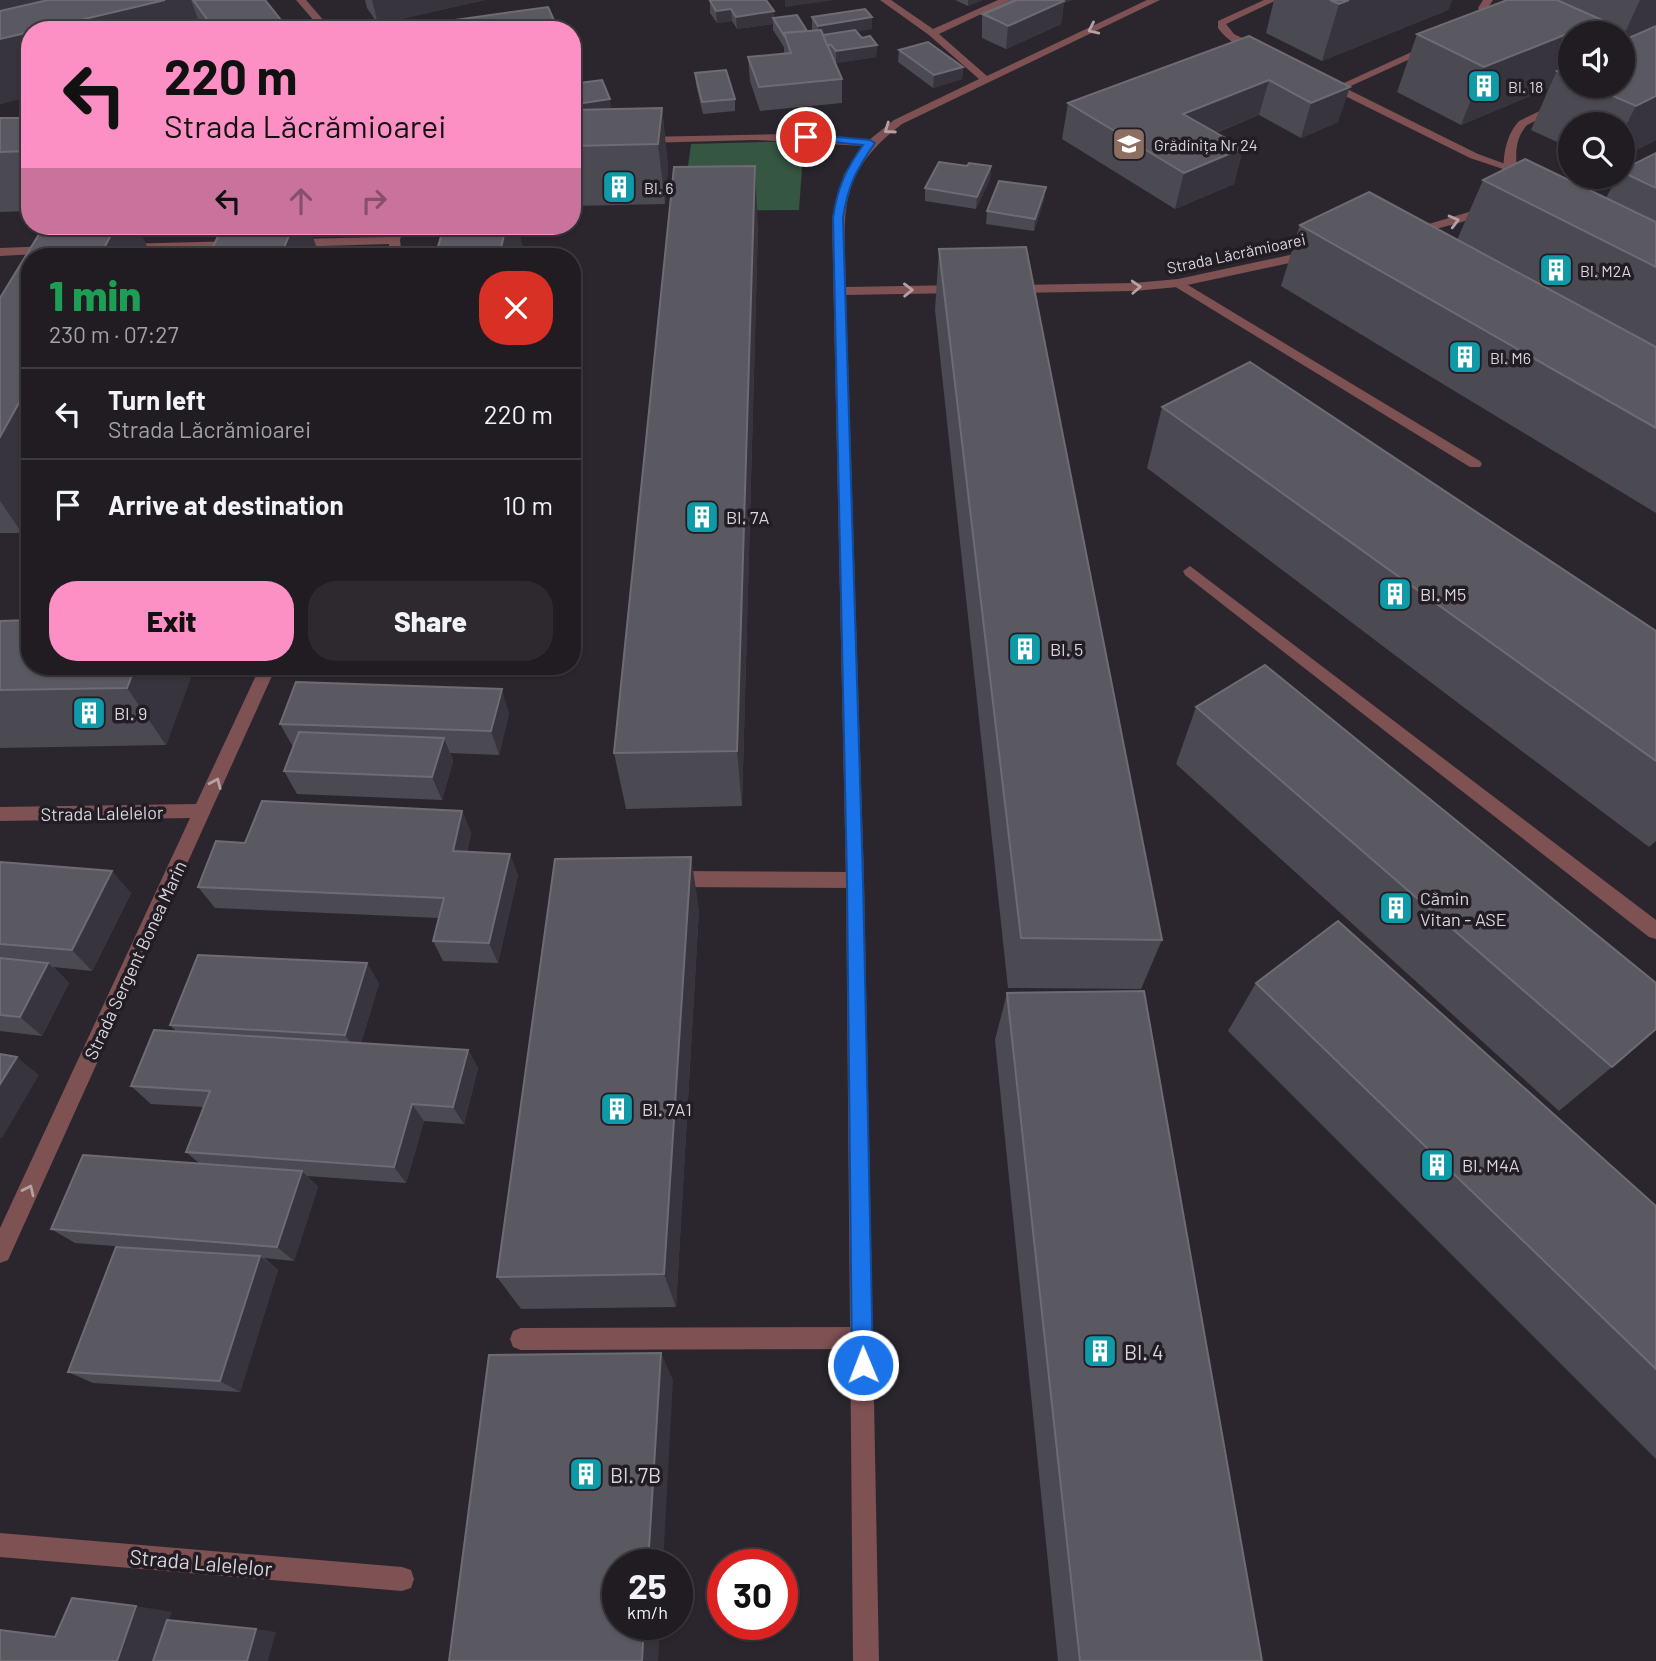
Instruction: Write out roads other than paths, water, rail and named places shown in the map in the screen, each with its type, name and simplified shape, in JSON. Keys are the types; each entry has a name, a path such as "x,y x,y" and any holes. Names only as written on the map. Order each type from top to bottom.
{"street":[{"path":"301,0 319,21"},
{"path":"885,0 933,33 985,79"},
{"path":"933,33 1006,0"},
{"path":"866,1661 855,880 838,218 842,192 850,171 870,143 898,122 1155,0"},
{"path":"1264,53 1228,34 1221,28 1221,23 1272,0"},
{"path":"1488,0 1483,8 1490,20"},
{"path":"1465,31 1490,20 1501,20"},
{"path":"1338,88 1440,42"},
{"path":"1317,78 1474,156 1537,177"},
{"path":"1401,233 1484,212 1503,200 1511,185 1510,144 1513,132 1523,123 1575,98"},
{"path":"626,141 761,135 870,143"},
{"path":"395,235 395,248"},
{"path":"272,244 394,240"},
{"path":"107,248 245,244"},
{"path":"0,251 21,252"},
{"name":"Strada Lăcrămioarei","path":"1000,289 1134,287 1178,283 1320,252"},
{"path":"1178,283 1475,464"},
{"path":"840,291 974,289"},
{"path":"1190,571 1656,932"},
{"name":"Strada Sergent Bonea Marin","path":"0,1252 264,675"},
{"name":"Strada Lalelelor","path":"0,814 204,811"},
{"path":"660,879 855,880"},
{"path":"521,1339 862,1338"},
{"name":"Strada Lalelelor","path":"0,1545 402,1579"}],"place":[{"name":"Bl. 18","path":"1484,86"},
{"name":"Grădinița Nr 24","path":"1129,144"},
{"name":"Bl. 6","path":"619,187"},
{"name":"Bl. M2A","path":"1556,270"},
{"name":"Bl. M6","path":"1465,357"},
{"name":"Bl. 7A","path":"702,517"},
{"name":"Bl. M5","path":"1395,594"},
{"name":"Bl. 5","path":"1025,649"},
{"name":"Bl. 9","path":"89,713"},
{"name":"Cămin Vitan - ASE","path":"1396,908"},
{"name":"Bl. 7A1","path":"617,1109"},
{"name":"Bl. M4A","path":"1437,1165"},
{"name":"Bl. 4","path":"1100,1351"},
{"name":"Bl. 7B","path":"586,1474"}]}
